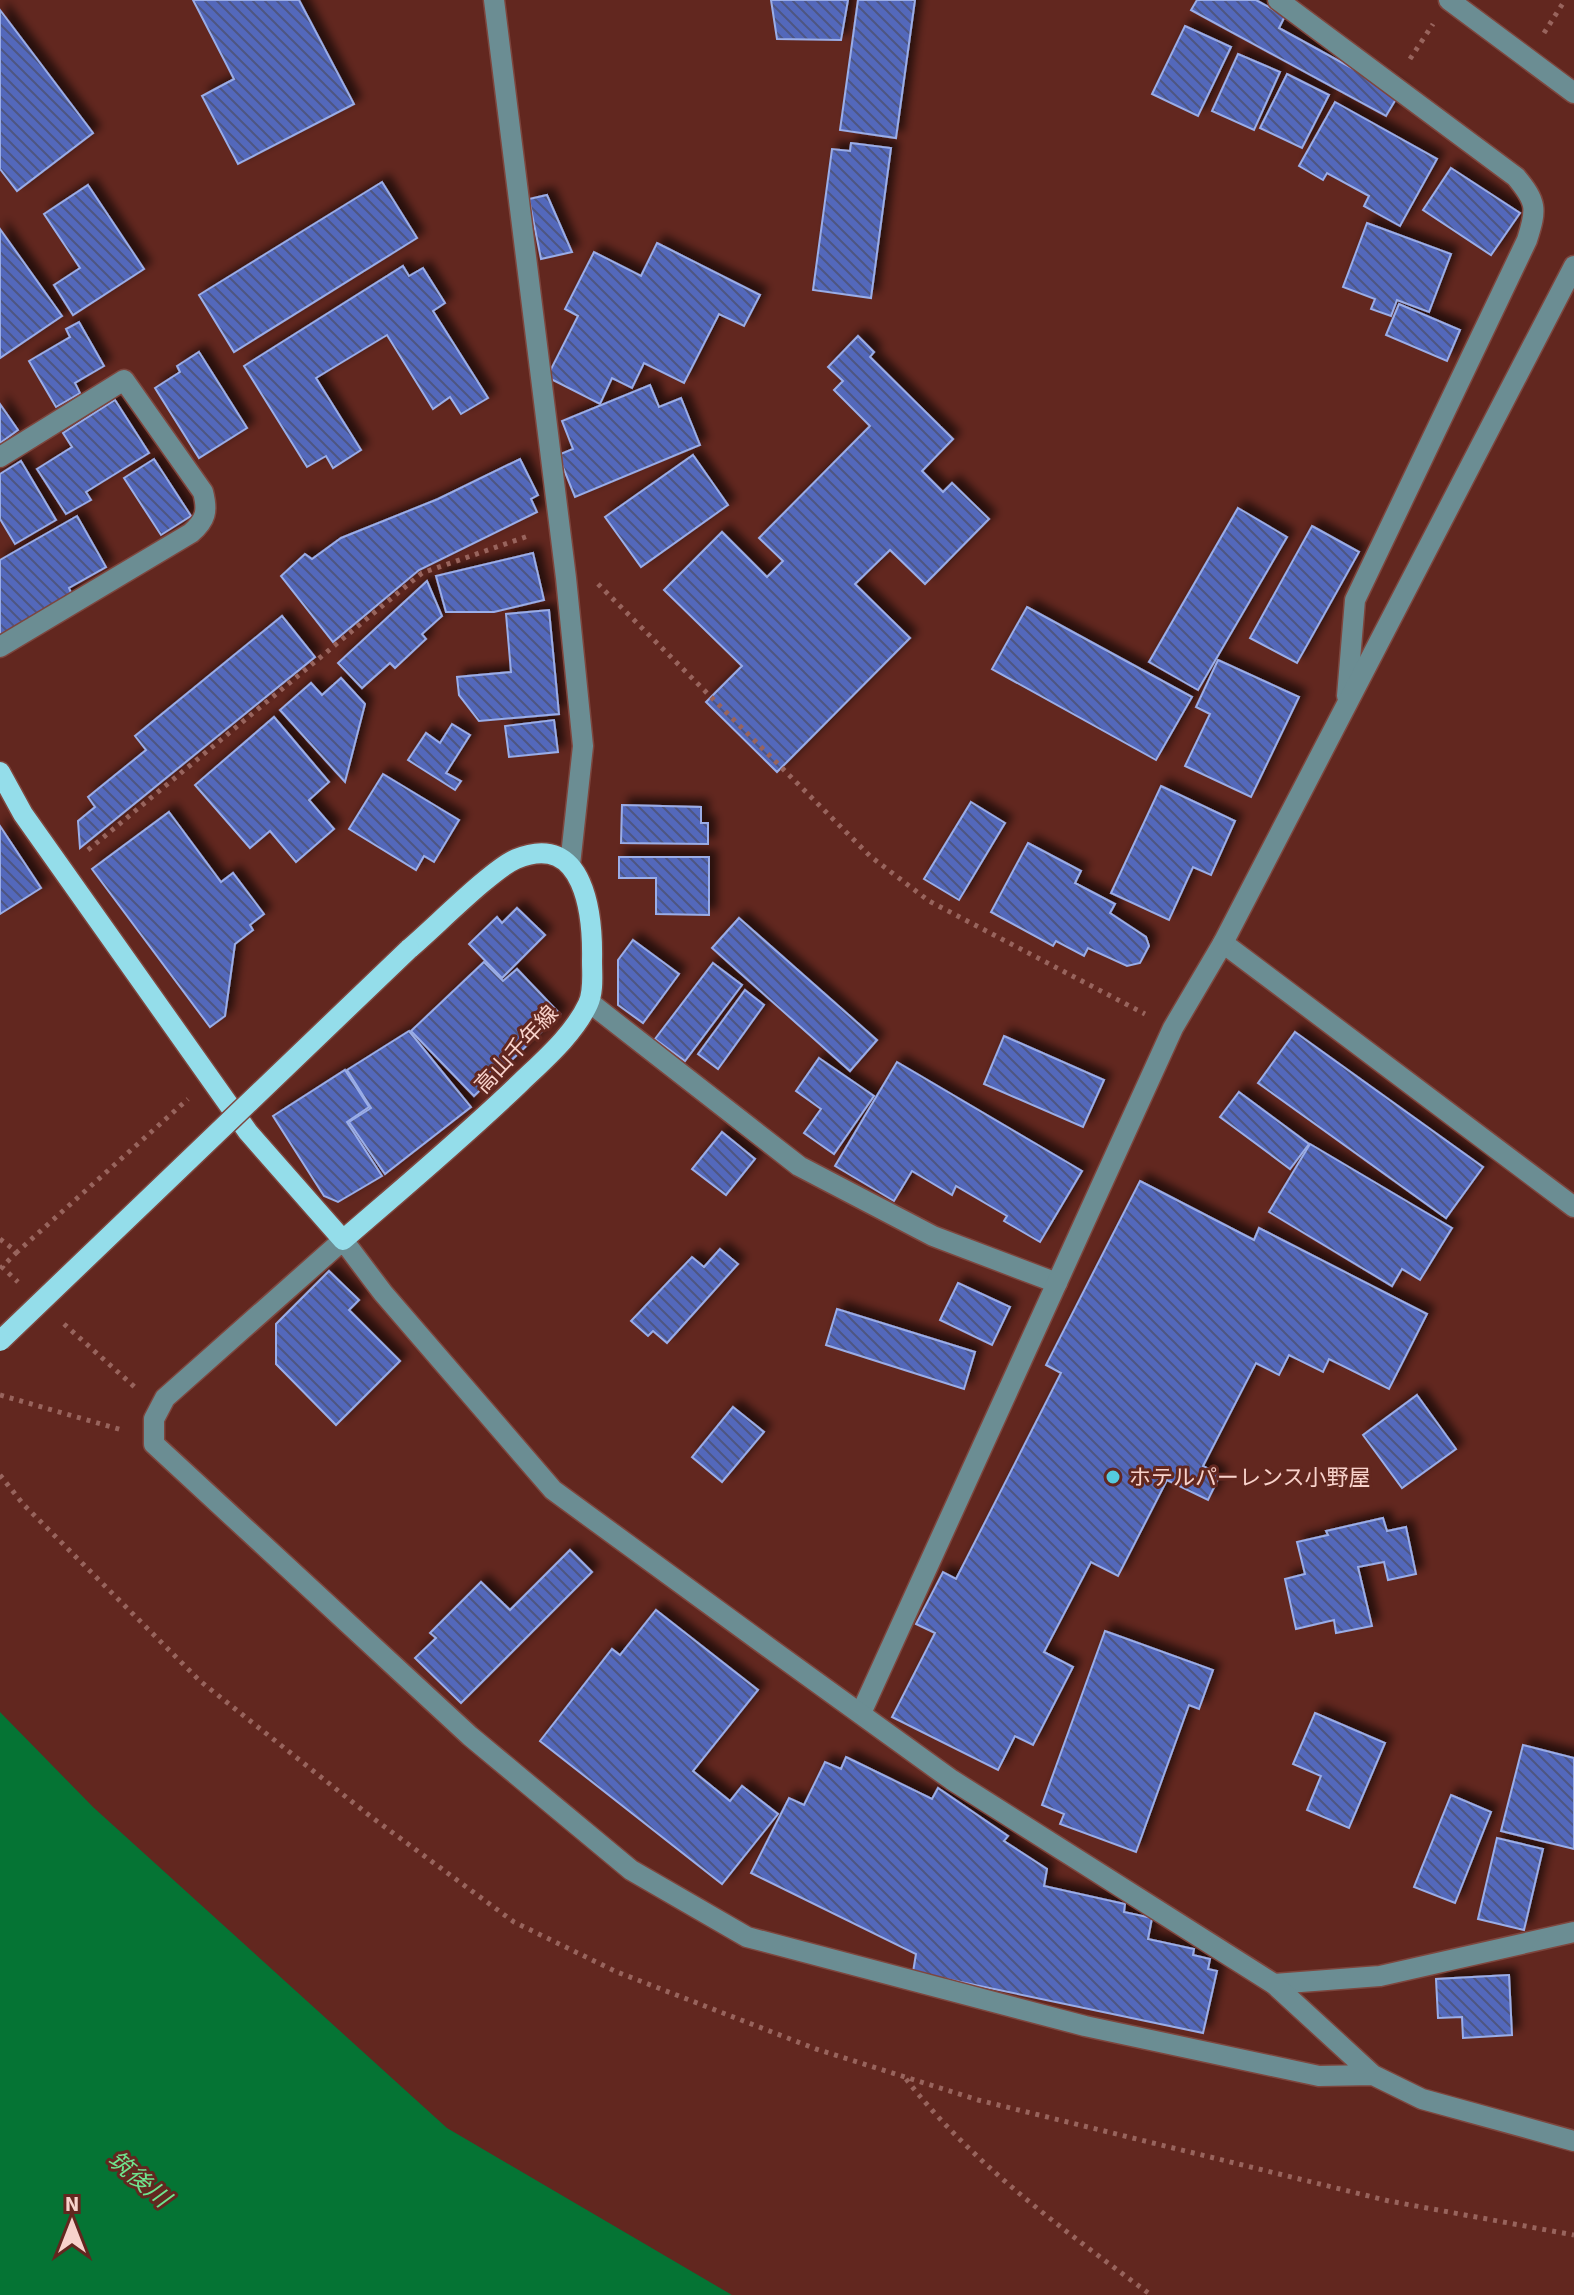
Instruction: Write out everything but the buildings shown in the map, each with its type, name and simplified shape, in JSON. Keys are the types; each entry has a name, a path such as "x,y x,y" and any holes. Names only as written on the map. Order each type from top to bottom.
{"main road":[{"path":"0,772 23,814 248,1132 343,1240"},
{"path":"0,1341 409,949 515,859 544,853 570,865"},
{"name":"高山千年線","path":"343,1240 492,1110 560,1043 589,1002 592,949 590,908 583,883 570,865"}],"street":[{"path":"494,0 566,578 583,746 570,865"},
{"path":"1278,0 1516,177 1533,197 1535,217 1527,240 1355,600 1347,704"},
{"path":"1449,0 1574,93"},
{"path":"861,1713 1173,1028 1223,943 1574,266"},
{"path":"0,457 124,380 203,492 208,509 202,523 191,533 0,647"},
{"path":"1223,943 1574,1207"},
{"path":"589,1002 799,1166 933,1236 1057,1283"},
{"path":"1373,2075 1319,2076 1085,2026 747,1937 631,1870 470,1736 154,1444 154,1419 160,1407 165,1398 343,1240 383,1293 553,1490 952,1780 1274,1984 1373,2075 1422,2099 1574,2141"},
{"path":"1274,1984 1380,1976 1574,1932"}],"path":[{"path":"1393,85 1449,0"},
{"path":"63,871 422,573 492,546 559,528"},
{"path":"566,578 598,584 870,856 929,901 1173,1028"},
{"path":"26,1288 1,1267 211,1078"},
{"path":"0,1239 17,1252"},
{"path":"60,1320 160,1407"},
{"path":"0,1395 122,1430 154,1431"},
{"path":"906,2078 936,2117 1034,2205 1151,2295"}],"water":[{"name":"筑後川","path":"0,1712 93,1807 447,2128 732,2295 0,2295"}],"place":[{"name":"ホテルパーレンス小野屋","path":"1113,1477"}]}
